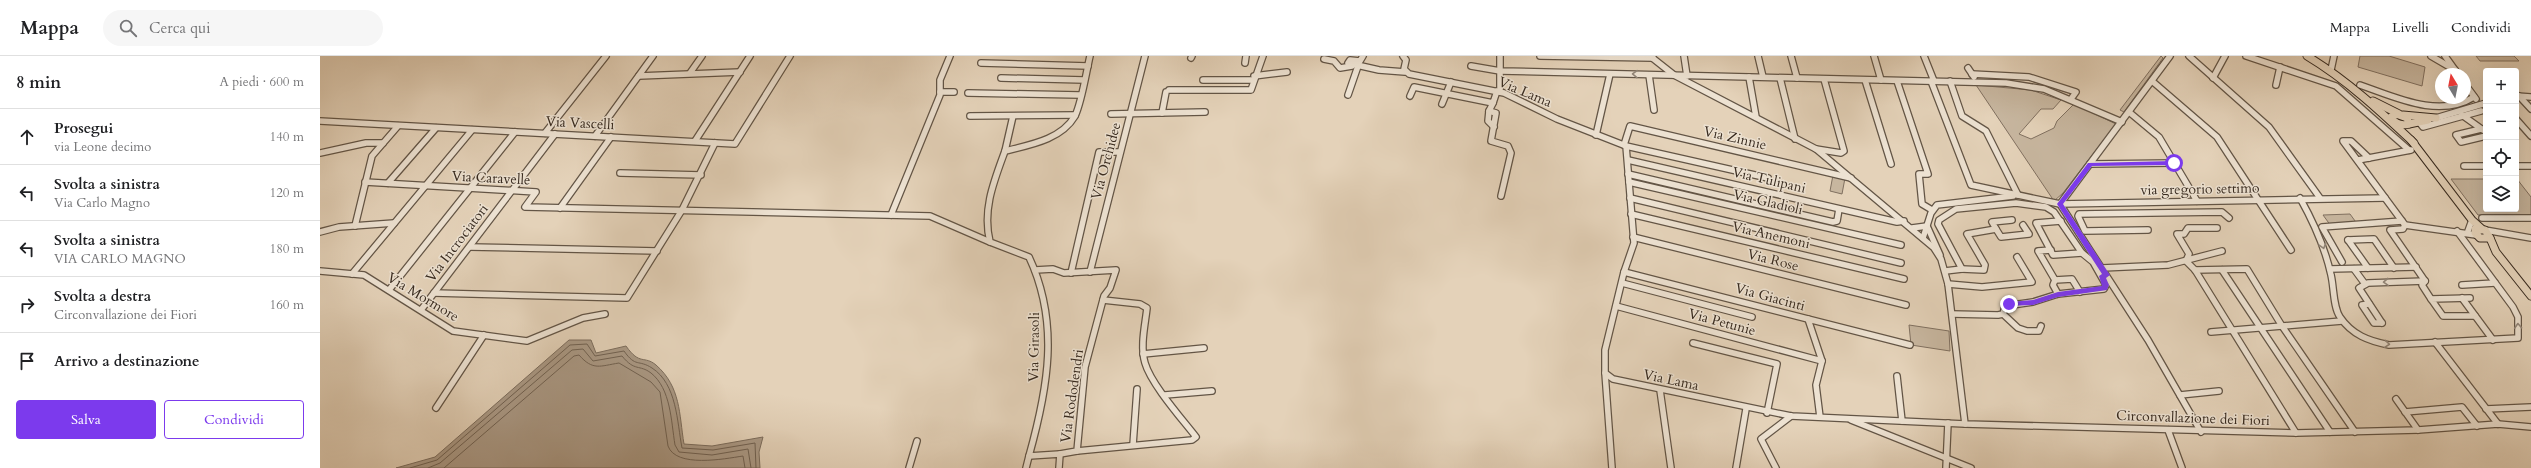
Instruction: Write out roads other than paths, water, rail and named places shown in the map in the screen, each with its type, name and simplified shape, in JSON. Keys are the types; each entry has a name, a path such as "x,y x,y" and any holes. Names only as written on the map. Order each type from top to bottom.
{"main road":[{"path":"2307,56 2331,70 2394,121 2416,146 2472,220 2480,233 2531,296"},
{"path":"2361,94 2408,119 2409,125 2407,132 2416,146"},
{"path":"2361,94 2416,146"},
{"path":"2394,121 2392,116 2400,115 2436,118"},
{"path":"2394,121 2409,125 2436,118"}],"street":[{"path":"545,133 606,56"},
{"path":"595,136 653,56"},
{"path":"690,73 702,56"},
{"path":"695,142 750,56"},
{"name":"Via Vascelli","path":"320,121 735,144 790,56"},
{"path":"891,215 940,92 940,80 950,56"},
{"path":"1005,151 1051,137 1062,131 1075,115 1090,56"},
{"name":"Via Orchidee","path":"1090,272 1120,152 1132,113 1145,56"},
{"path":"1246,56 1246,64"},
{"path":"1162,112 1168,91 1251,90 1263,56"},
{"path":"1348,95 1356,66 1348,63 1350,60 1359,62 1363,56"},
{"path":"1403,56 1406,60 1404,67 1405,72"},
{"path":"1500,56 1499,92 1489,111 1496,113 1492,141 1495,144 1508,146 1511,153 1501,196"},
{"path":"1540,56 1652,57 1674,75 1816,149 1912,228 1923,238 1941,259"},
{"path":"1684,56 1686,76"},
{"path":"1758,56 1763,77"},
{"path":"1791,56 1797,78"},
{"path":"1874,56 1882,80"},
{"path":"1924,56 1932,81"},
{"path":"2003,314 2005,306 2009,304 2033,302 2058,294 2104,288 2106,285 2102,268 2060,204 2170,56"},
{"path":"2189,56 2269,127 2320,198"},
{"path":"2213,78 2225,56"},
{"path":"2246,56 2336,86 2409,150"},
{"path":"2331,70 2334,56"},
{"path":"2431,56 2447,58 2454,68"},
{"path":"2440,57 2452,68"},
{"name":"Via Lama","path":"1324,59 1334,61 1340,68 1356,66 1405,72 1499,92 1596,135 1625,146 1633,146 1768,178"},
{"path":"981,63 1088,66"},
{"path":"1471,66 1500,71 1950,81 2029,86 2071,99 2122,122"},
{"path":"2276,85 2280,67"},
{"path":"1968,68 1977,82"},
{"path":"639,76 740,72"},
{"path":"1203,80 1254,78 1287,72"},
{"path":"1596,135 1610,74"},
{"path":"1972,74 2029,77 2076,92 2071,99"},
{"path":"1648,75 1654,110"},
{"path":"1749,77 1756,117"},
{"path":"2029,77 2029,86"},
{"path":"1001,78 1084,80"},
{"path":"1780,78 1795,139"},
{"path":"1816,149 1841,153 1844,151 1824,79"},
{"path":"1865,80 1891,164"},
{"path":"1897,81 1928,174 1919,175 1922,204 1932,210"},
{"name":"via gregorio settimo","path":"1932,81 1968,184 2060,204 2300,198 2385,198"},
{"path":"1923,238 1928,218 1932,210 1945,203 2018,195 1986,131 1962,116 1950,81"},
{"path":"2152,81 2217,137 2291,250"},
{"path":"1442,104 1451,82"},
{"path":"2360,85 2446,108 2468,103 2474,97"},
{"path":"1410,96 1414,88 1493,103"},
{"path":"940,92 954,92"},
{"path":"968,93 1080,95"},
{"path":"2471,93 2483,113"},
{"path":"2519,96 2531,97"},
{"path":"2519,97 2531,109"},
{"path":"2436,118 2483,104"},
{"path":"2457,111 2483,130"},
{"path":"2419,122 2423,128 2481,111"},
{"path":"1111,114 1205,112"},
{"path":"2129,112 2159,137 2197,201"},
{"path":"970,116 1075,115"},
{"path":"990,242 986,232 987,212 1005,151 1013,116"},
{"path":"2519,122 2531,136"},
{"path":"355,226 372,156 398,126"},
{"name":"Via Zinnie","path":"1625,146 1630,126 1853,179"},
{"path":"388,183 436,128"},
{"path":"2525,129 2531,129"},
{"path":"352,274 472,130"},
{"path":"2483,131 2456,135 2461,142 2483,137"},
{"path":"389,290 515,132"},
{"name":"Via Incrociatori","path":"421,310 555,134"},
{"path":"560,208 611,137"},
{"path":"2369,158 2351,141 2343,141 2404,223 2403,229 2390,230 2425,281"},
{"path":"320,153 366,143 383,143"},
{"path":"434,293 627,298 682,210 716,143"},
{"path":"1612,468 1605,373 1605,350 1624,272 1634,243 1628,160 1625,146"},
{"path":"2358,160 2409,150 2416,146"},
{"path":"1070,273 1099,152 1120,152"},
{"name":"Via Tulipani","path":"1628,160 1839,209 1897,222 1904,222"},
{"path":"2090,164 2174,163"},
{"path":"2464,166 2483,166"},
{"path":"2519,166 2531,166"},
{"path":"620,173 701,175"},
{"path":"1628,174 1833,222 1837,221 1839,209"},
{"name":"Via Caravelle","path":"365,182 536,192 525,207 891,215"},
{"name":"Via Gladioli","path":"1629,182 1901,245"},
{"path":"1630,198 1901,263"},
{"path":"2300,198 2318,229 2330,270 2338,316 2356,335 2372,342 2389,345 2518,338 2519,326 2513,307 2457,231"},
{"path":"2158,202 2164,212"},
{"path":"1962,269 1938,224 1939,220 1956,209 2023,204 2050,208 2082,253 2086,255 2104,276 2180,395 2201,432"},
{"path":"2085,231 2078,216 2079,214 2222,212 2229,218"},
{"name":"Via Anemoni","path":"1631,214 1904,279"},
{"name":"Via Girasoli","path":"891,215 930,216 1029,257 1046,300 1048,315 1047,385 1026,468"},
{"path":"2482,218 2531,218"},
{"path":"2012,220 1992,222 2001,237 2029,234 2023,224"},
{"path":"2472,220 2480,233"},
{"path":"320,232 355,226 394,223"},
{"path":"2073,225 2036,223 2054,255 2082,253"},
{"path":"2342,262 2322,227 2404,223 2457,231 2531,238"},
{"path":"1912,228 1927,226"},
{"path":"1927,226 1938,247 1948,284 1965,424"},
{"path":"2186,261 2189,254 2177,234 2184,234 2188,228 2217,228"},
{"path":"1945,271 1962,269 1984,270 1985,265 1967,234 1970,232 1996,229"},
{"path":"2078,232 2148,230"},
{"path":"2457,231 2507,235"},
{"name":"Via Rose","path":"1633,237 1906,305"},
{"path":"2368,268 2348,240 2374,239 2394,268"},
{"path":"470,247 657,251"},
{"path":"2051,250 2038,252 2055,280 2053,285 2058,294"},
{"path":"2102,268 2168,265 2222,251"},
{"path":"1948,284 1982,288 2032,282 2017,257"},
{"path":"2186,261 2195,270 2296,433"},
{"path":"2330,270 2416,267"},
{"name":"Via Rododendri","path":"1035,270 1053,269 1064,273 1116,270 1110,288 1103,300 1085,367 1077,451 1060,454"},
{"path":"2195,270 2246,269 2282,326 2355,432"},
{"path":"2354,269 2366,284"},
{"path":"2222,270 2330,432"},
{"name":"Via Mormore","path":"320,271 364,275 453,331 527,341 583,318 605,314"},
{"name":"Via Giacinti","path":"1624,272 1910,345"},
{"path":"2055,280 2072,279 2080,292"},
{"path":"2369,304 2359,288 2366,284 2425,281"},
{"path":"2425,281 2422,285 2443,316 2475,316"},
{"path":"1622,283 1752,317"},
{"path":"2462,285 2495,283"},
{"path":"2462,298 2493,340"},
{"path":"2431,299 2470,298"},
{"path":"1077,451 1195,439 1195,432 1150,374 1143,354 1147,308 1140,304 1103,300"},
{"name":"Via Petunie","path":"1616,306 1822,360"},
{"path":"1952,314 1974,316 2003,314"},
{"path":"2003,314 2017,330 2026,333 2038,331 2041,326"},
{"path":"1808,319 1822,360 1816,385 1820,417"},
{"path":"2211,332 2342,321"},
{"path":"436,408 484,335"},
{"path":"2435,342 2498,424"},
{"path":"1693,343 1777,364 1767,413"},
{"path":"1143,354 1204,348"},
{"name":"Via Lama","path":"1605,373 1613,379 1767,413 1791,416 1965,424"},
{"path":"1897,376 1902,421"},
{"path":"1133,445 1137,389"},
{"path":"1660,390 1671,468"},
{"path":"1165,395 1212,391"},
{"path":"2180,395 2219,391"},
{"path":"2396,399 2418,430"},
{"path":"2405,412 2462,407 2477,426"},
{"path":"2486,409 2531,407"},
{"path":"1736,468 1746,409"},
{"path":"1776,468 1761,439 1791,416"},
{"path":"1848,419 1971,468"},
{"path":"1946,468 1948,423"},
{"name":"Circonvallazione dei Fiori","path":"1965,424 2201,432 2296,433 2418,430 2498,424 2531,427"},
{"path":"2168,430 2182,468"},
{"path":"909,468 917,441"},
{"path":"1029,456 1060,454 1059,468"}],"water":[{"path":"569,340 591,340 596,353 626,346 638,358 652,362 664,373 675,392 680,412 684,444 712,446 763,437 759,452 760,468 396,468 435,457"}]}
